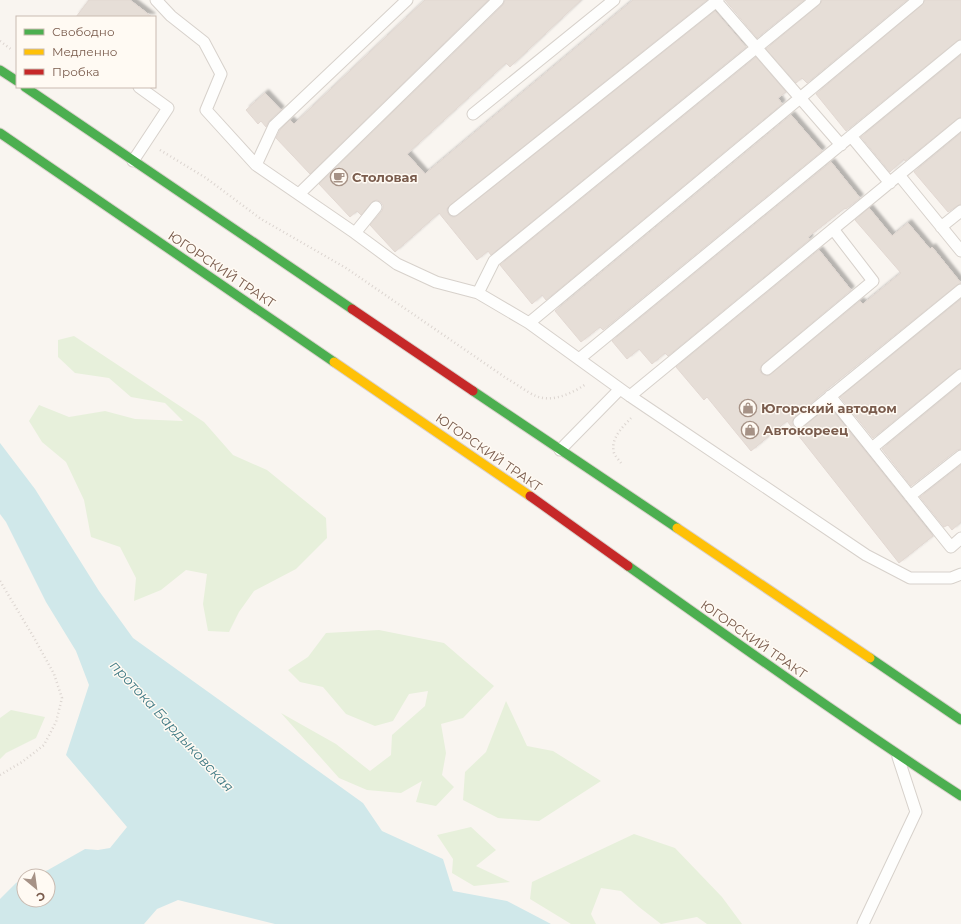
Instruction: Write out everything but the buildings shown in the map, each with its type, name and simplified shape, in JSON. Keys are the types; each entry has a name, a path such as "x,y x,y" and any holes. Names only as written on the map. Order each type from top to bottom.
{"main road":[{"path":"0,70 16,80"},
{"path":"26,88 961,720"},
{"name":"ЮГОРСКИЙ ТРАКТ","path":"0,133 534,499 769,666 898,755 961,796"}],"lane":[{"path":"156,0 171,16 204,42 221,74 206,110 256,165 355,233 397,264 436,282 478,293 529,323 630,396 866,555 910,578 951,578 961,574"},
{"path":"256,165 274,126 407,0"},
{"path":"299,194 498,0"},
{"path":"473,114 614,0"},
{"path":"454,210 717,0 841,145"},
{"path":"478,293 494,261 815,0"},
{"path":"529,323 918,0"},
{"path":"579,360 961,46"},
{"path":"133,161 168,108 140,88"},
{"path":"630,396 961,124"},
{"path":"851,136 890,183"},
{"path":"899,175 961,252"},
{"path":"355,233 376,207"},
{"path":"942,227 961,211"},
{"path":"767,369 873,281 833,229"},
{"path":"799,422 961,290"},
{"path":"872,448 961,376"},
{"path":"560,450 620,389"},
{"path":"830,396 951,547 961,538"},
{"path":"910,496 961,456"},
{"path":"862,924 916,812 898,755"}],"path":[{"path":"0,41 16,53"},
{"path":"146,141 206,178 261,219 346,268 509,380 536,396 550,398 566,395 580,388 599,374"},
{"path":"0,581 54,674 62,698 56,722 44,745 22,762 0,775"}],"green space":[{"path":"74,336 204,422 233,455 267,470 326,518 327,538 296,569 254,591 239,612 229,632 208,631 203,604 207,574 186,570 161,590 134,601 136,578 120,547 91,537 84,500 66,462 42,442 29,421 39,405 69,417 105,411 135,419 183,421 165,403 131,397 109,378 75,373 58,357 58,340"},
{"path":"379,630 444,643 494,686 463,718 441,724 446,753 442,775 454,787 436,806 416,802 422,781 401,793 367,790 339,778 281,713 336,744 370,771 391,755 392,735 425,706 428,691 409,694 393,721 375,726 346,714 323,687 300,682 288,670 308,657 326,633"},
{"path":"506,701 527,746 553,751 601,781 539,821 498,818 463,800 465,772 486,752"},
{"path":"11,710 45,717 36,738 6,753 0,759 0,718"},
{"path":"471,827 496,850 476,866 510,882 474,886 452,873 453,859 437,835"},
{"path":"634,834 675,848 722,897 742,924 707,924 697,917 661,924 621,891 601,888 591,914 596,924 571,924 530,899 532,882"}],"water":[{"name":"протока Бардыковская","path":"0,443 35,489 99,591 133,638 363,803 382,831 443,859 453,891 507,901 551,924 275,924 178,900 157,909 144,924 0,924 0,899 16,883 16,908 56,908 56,868 52,868 85,849 98,850 110,848 127,827 66,755 89,685 76,651 46,602 6,522 0,514"}],"traffic: fast":[{"path":"0,70 16,80"},
{"path":"26,88 352,309"},
{"path":"0,133 334,362"},
{"path":"473,391 677,528"},
{"path":"628,566 752,654 961,796"},
{"path":"870,658 961,720"}],"traffic: slow":[{"path":"334,362 530,496"},
{"path":"677,528 870,658"}],"traffic: jam":[{"path":"352,309 473,391"},
{"path":"530,496 628,566"}],"place":[{"name":"Столовая","path":"339,177"},
{"name":"Югорский автодом","path":"748,408"},
{"name":"Автокореец","path":"750,430"}]}
